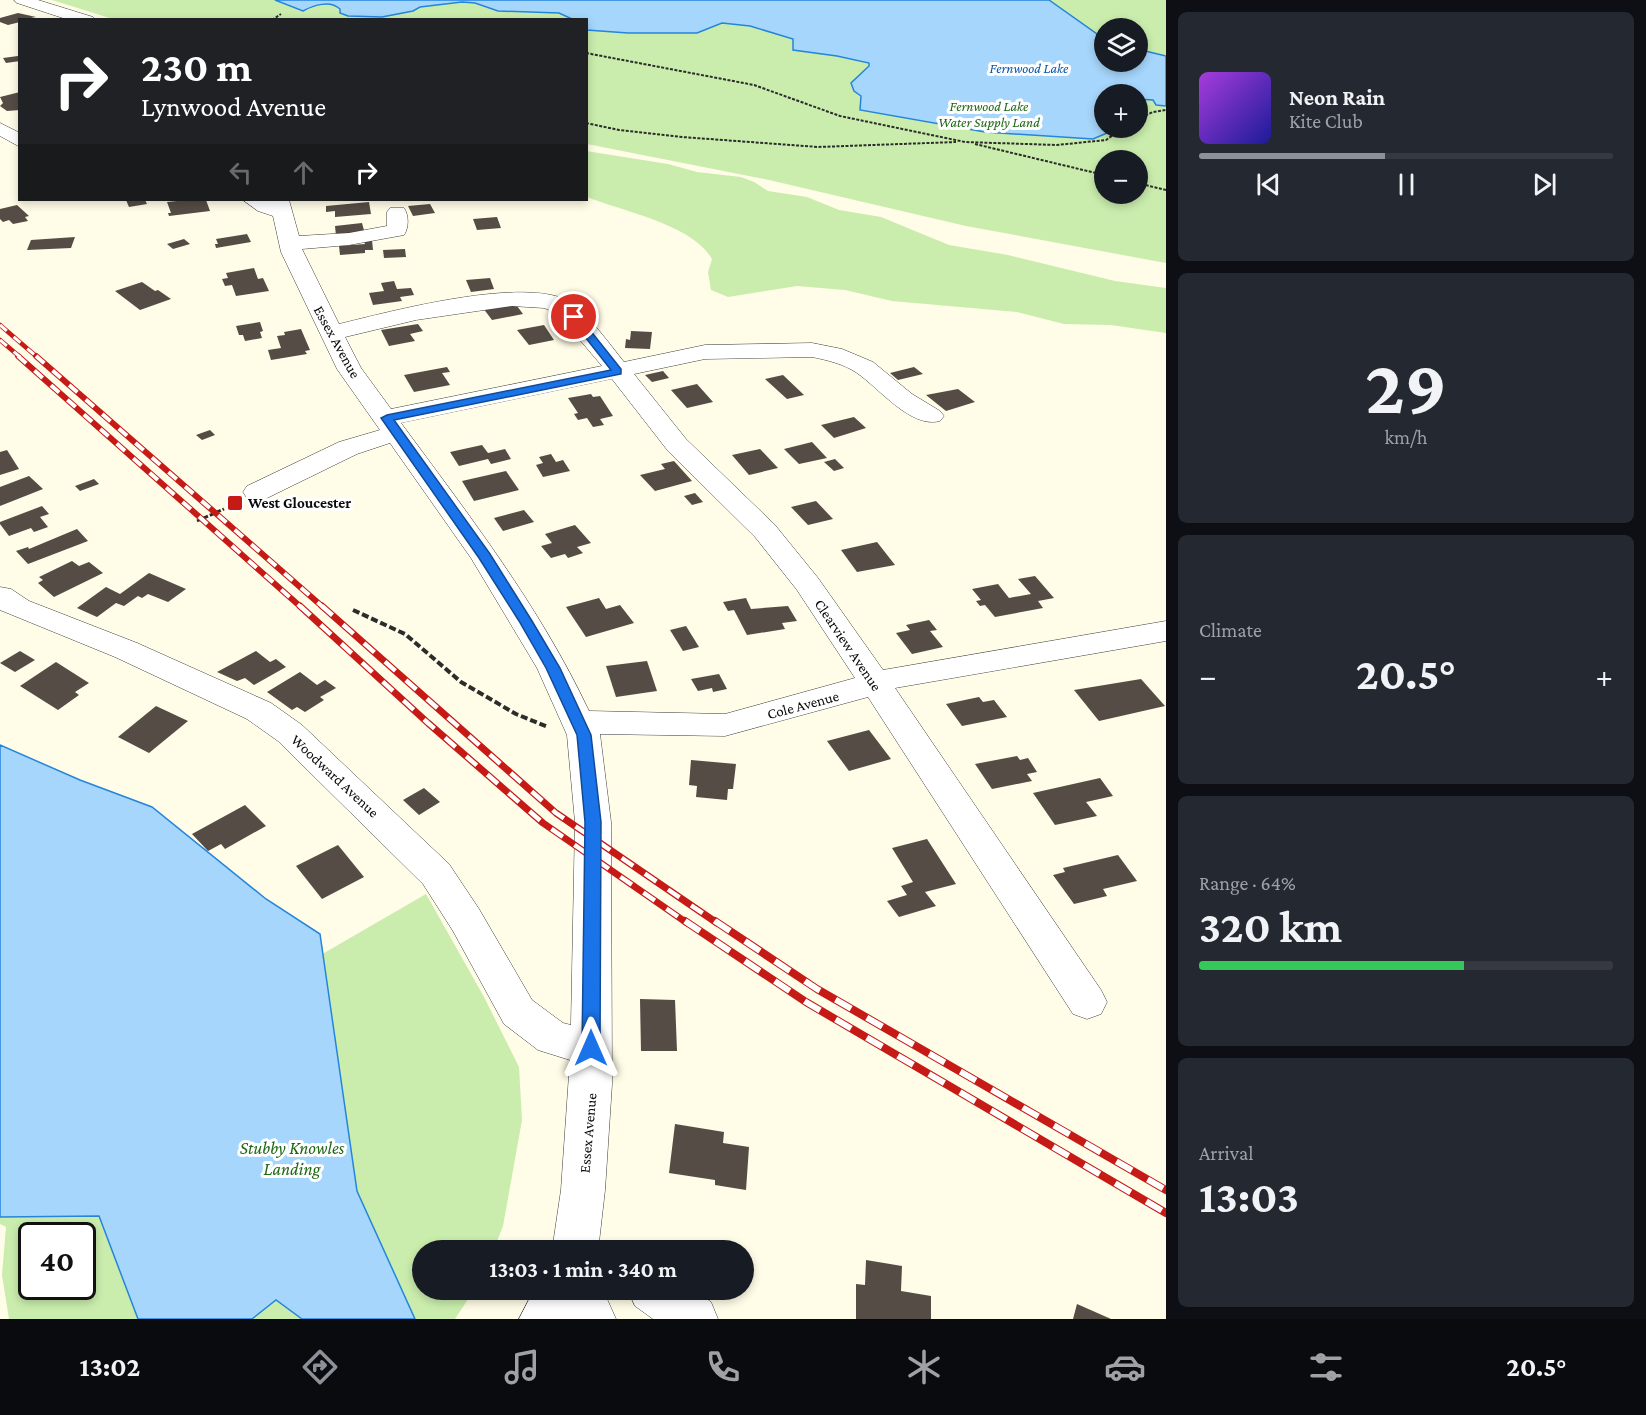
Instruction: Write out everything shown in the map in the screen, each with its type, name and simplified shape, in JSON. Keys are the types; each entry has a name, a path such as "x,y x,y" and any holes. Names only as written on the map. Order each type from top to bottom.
{"street":[{"path":"22,0 80,18"},
{"path":"0,128 18,141"},
{"path":"255,201 265,207 280,206"},
{"name":"Essex Avenue","path":"280,206 290,243 310,291 349,369 485,557 553,668 582,728 593,822 591,1096 576,1240"},
{"path":"290,243 397,231 397,212"},
{"name":"Clearview Avenue","path":"331,333 416,313 512,298 548,301 565,308 677,445 765,531 807,584 987,849 1087,1002"},
{"path":"257,492 391,425 705,352 812,350 834,354 864,367 903,399 931,416"},
{"name":"Woodward Avenue","path":"0,596 18,608 126,650 259,711 290,733 435,873 466,920 518,1012 552,1038 591,1048"},
{"name":"Cole Avenue","path":"582,728 725,725 875,685 892,678 1166,631"},
{"path":"543,1319 555,1300"},
{"path":"583,1300 592,1319"},
{"path":"666,1300 694,1319"}],"path":[{"path":"275,18 281,14"},
{"path":"588,52 754,85 840,116 965,142 1094,173"},
{"path":"1148,114 1166,110"},
{"path":"588,123 619,130 682,137 818,147 965,142 1057,145 1109,138"},
{"path":"1148,186 1166,190"},
{"path":"197,521 224,509"},
{"path":"353,610 405,634 461,682 516,714 543,726 582,728"}],"green space":[{"name":"Fernwood Lake Water Supply Land","path":"52,0 1166,0 1166,263 966,226 769,180 588,144 588,18 110,18"},
{"path":"588,151 668,164 697,172 741,177 768,191 807,197 839,210 881,217 949,245 1008,255 1115,281 1166,288 1166,333 1111,325 1064,324 1017,312 892,301 845,290 797,286 728,297 711,290 708,272 712,259 702,247 689,237 655,220 588,197"},
{"name":"Stubby Knowles Landing","path":"0,781 293,971 426,894 484,997 519,1067 522,1120 503,1226 497,1240 412,1240 412,1300 467,1300 455,1319 9,1319 2,1275 6,1227 0,1224"}],"water":[{"name":"Fernwood Lake","path":"275,0 1049,0 1094,32 1094,72 1148,72 1148,52 1166,56 1166,106 1156,105 1153,100 1148,100 1148,84 1094,84 1095,138 1093,139 985,132 860,110 861,96 854,91 851,83 869,66 869,63 793,50 793,39 750,26 722,23 697,33 628,33 588,30 588,18 570,18 559,13 498,11 475,3 462,2 420,7 413,11 382,17 348,16 340,13 340,9 336,6 317,5 303,11"},
{"path":"0,745 80,780 152,807 266,899 320,934 357,1191 415,1319 302,1319 276,1300 252,1319 138,1319 99,1216 0,1217"}],"building":[{"path":"18,13 36,17 18,18 18,22 8,25 0,22 0,18"},
{"path":"18,56 18,61 6,63 3,58"},
{"path":"18,92 18,110 7,111 0,106 3,103 0,97"},
{"path":"126,201 146,201 147,204 129,207"},
{"path":"206,201 210,211 169,216 168,213 171,213 167,202"},
{"path":"369,202 371,214 335,217 335,211 326,212 326,206"},
{"path":"430,204 435,213 413,216 408,206"},
{"path":"17,205 29,216 25,217 28,221 13,224 9,220 3,222 0,219 0,209"},
{"path":"497,217 501,228 477,230 473,219"},
{"path":"362,223 365,234 336,236 335,226"},
{"path":"247,234 251,242 216,248 215,244 218,244 216,239"},
{"path":"75,237 71,248 27,250 31,240"},
{"path":"184,239 190,244 173,249 167,244"},
{"path":"372,240 373,250 340,255 339,246 365,244 364,241"},
{"path":"405,249 406,257 384,258 383,250"},
{"path":"254,268 258,279 263,278 269,291 236,296 232,285 225,286 222,279 228,278 226,273"},
{"path":"490,278 494,289 471,292 466,280"},
{"path":"394,281 397,289 411,288 414,295 400,297 402,301 373,305 369,293 384,291 381,283"},
{"path":"142,282 171,299 140,310 115,291"},
{"path":"514,302 523,314 492,320 483,308"},
{"path":"260,322 263,331 260,332 262,338 245,341 243,335 239,335 236,326"},
{"path":"418,324 423,331 410,334 415,341 389,346 381,330"},
{"path":"544,325 554,340 529,345 517,330"},
{"path":"301,329 310,350 305,351 307,354 271,360 268,350 281,348 277,336 285,335 284,332"},
{"path":"631,331 652,332 650,349 625,348 626,339 630,340"},
{"path":"447,367 450,372 442,373 450,385 414,392 404,375"},
{"path":"914,367 923,374 898,380 890,373"},
{"path":"663,371 669,378 652,382 645,375"},
{"path":"783,375 804,395 787,399 765,379"},
{"path":"697,384 713,402 687,408 671,390"},
{"path":"958,389 975,402 946,411 926,395"},
{"path":"591,394 593,397 600,396 613,416 600,419 604,425 593,427 587,418 578,420 574,414 578,413 568,398"},
{"path":"854,417 866,428 834,438 821,425"},
{"path":"210,430 215,435 202,440 196,435"},
{"path":"812,442 827,458 799,464 784,449"},
{"path":"482,445 488,453 505,449 511,459 491,464 488,459 459,466 450,452"},
{"path":"760,449 778,468 749,475 732,455"},
{"path":"7,450 19,469 0,475 0,452"},
{"path":"551,454 556,462 563,460 570,471 543,477 536,465 543,463 539,457"},
{"path":"835,459 844,468 834,471 824,462"},
{"path":"674,461 692,481 655,491 640,475 665,469 661,464"},
{"path":"506,471 519,490 474,501 462,481"},
{"path":"29,476 43,489 0,506 0,487"},
{"path":"94,479 99,484 80,491 75,486"},
{"path":"695,493 703,502 692,505 684,496"},
{"path":"816,501 833,519 808,525 791,507"},
{"path":"42,506 49,514 40,517 48,527 34,532 31,528 9,536 0,524 0,522"},
{"path":"524,510 534,522 503,531 494,518"},
{"path":"575,525 591,543 577,547 583,553 568,558 565,554 551,558 541,546 552,543 545,534"},
{"path":"77,529 88,541 28,564 16,551 28,547 29,549"},
{"path":"877,542 895,565 857,572 841,550"},
{"path":"72,561 79,566 89,562 103,573 54,597 38,583 43,580 39,577"},
{"path":"149,573 186,589 168,602 148,594 142,598 138,596 124,606 116,603 97,617 77,608 106,587 120,594"},
{"path":"1035,576 1054,598 1038,601 1043,608 995,617 985,605 980,606 976,601 981,600 972,589 998,584 1009,598 1031,594 1018,579"},
{"path":"599,598 606,609 620,605 634,623 586,637 566,607"},
{"path":"746,598 751,609 788,606 797,621 782,623 785,629 747,635 734,610 728,611 723,602"},
{"path":"929,620 937,630 930,631 943,647 912,654 896,633 910,630 906,625"},
{"path":"686,626 699,647 683,651 670,630"},
{"path":"20,651 35,660 15,672 0,663"},
{"path":"256,651 270,662 276,659 286,667 254,685 245,678 237,681 217,672"},
{"path":"647,661 657,691 616,697 606,666"},
{"path":"56,662 89,683 75,692 79,695 58,710 20,686"},
{"path":"300,672 317,685 325,680 336,688 320,697 324,700 305,712 297,707 292,710 267,692"},
{"path":"719,674 727,689 713,692 712,688 698,691 691,679"},
{"path":"1141,679 1165,706 1099,721 1074,690"},
{"path":"979,697 983,702 994,700 1007,717 962,726 946,704"},
{"path":"156,706 188,721 149,753 118,737"},
{"path":"869,730 891,759 849,771 827,741"},
{"path":"1017,756 1020,760 1028,758 1037,772 1027,774 1032,781 992,789 975,764"},
{"path":"691,760 736,764 733,789 728,789 727,800 696,797 697,786 689,785"},
{"path":"1100,778 1113,796 1086,802 1097,816 1055,825 1033,793"},
{"path":"424,788 440,802 419,815 403,800"},
{"path":"245,805 266,826 225,849 221,844 208,851 192,834"},
{"path":"927,839 956,884 925,892 936,906 899,917 887,901 907,895 901,886 913,882 892,848"},
{"path":"338,845 364,877 322,899 296,866"},
{"path":"1118,855 1137,881 1103,889 1107,896 1074,904 1053,875 1065,872 1063,868"},
{"path":"640,999 675,1000 677,1051 641,1051"},
{"path":"675,1124 724,1132 723,1143 749,1147 746,1190 715,1185 715,1180 669,1173"},
{"path":"866,1260 902,1266 901,1291 931,1296 931,1319 856,1319 856,1284 865,1285"},
{"path":"1077,1304 1111,1319 1073,1319"}],"railway":[{"path":"0,325 37,357"},
{"path":"0,340 20,357"},
{"path":"18,356 302,608"},
{"path":"36,356 324,608"},
{"path":"300,606 428,723 543,823 687,923"},
{"path":"322,606 556,813 717,923"},
{"path":"685,921 806,1002 1166,1213"},
{"path":"715,921 817,989 1166,1190"}],"place":[{"name":"West Gloucester","path":"235,503"}],"route":[{"path":"574,317 617,372 387,418 485,557 525,621 553,668 584,735 593,822 591,1048"}]}
